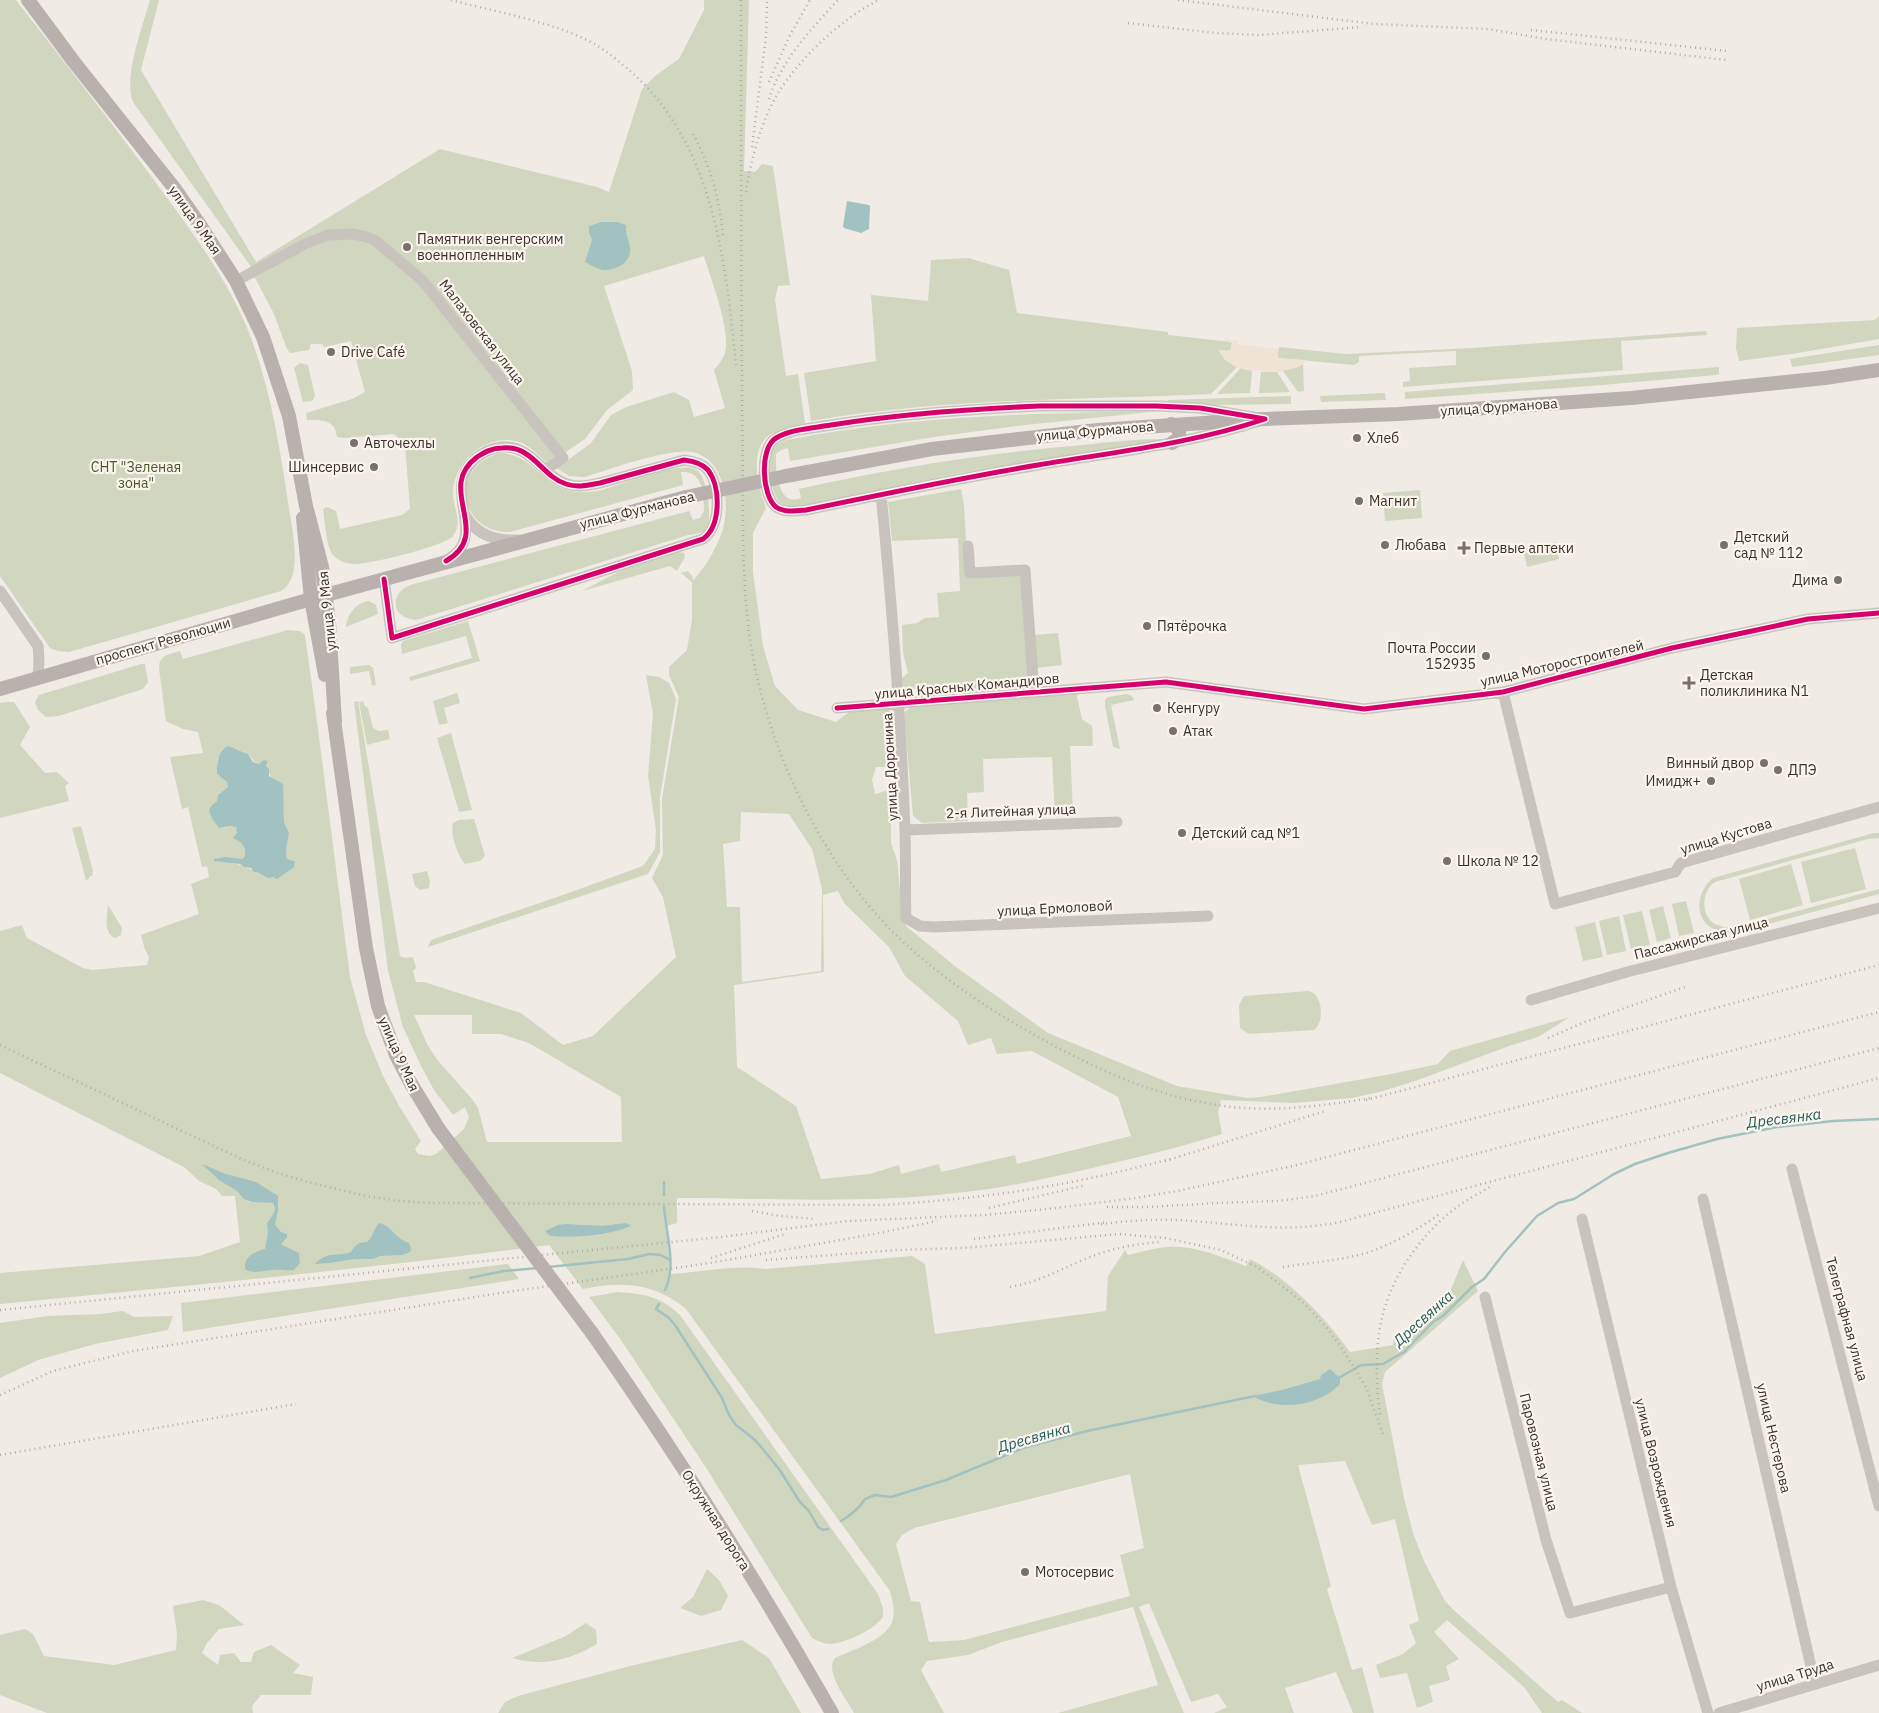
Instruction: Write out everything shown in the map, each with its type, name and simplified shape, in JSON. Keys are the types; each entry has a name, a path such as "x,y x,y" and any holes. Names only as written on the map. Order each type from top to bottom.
{"main road":[{"name":"улица 9 Мая","path":"28,0 174,189 236,281 263,337 289,416 299,473 322,566 326,595 335,722"},
{"name":"улица Фурманова","path":"326,595 686,497 932,449 1036,436 1172,424 1408,413 1632,398 1825,378 1879,370"},
{"path":"1172,424 1180,433 1178,439 1172,443"},
{"name":"улица 9 Мая","path":"299,473 311,599 335,722 366,948 378,1006 396,1055 438,1128 592,1333"},
{"name":"проспект Революции","path":"0,689 326,595"},
{"name":"Окружная дорога","path":"592,1333 646,1411 721,1526 832,1713"}],"street":[{"name":"Малаховская улица","path":"236,281 305,244 328,235 360,234 377,242 423,281 563,458 545,470"},
{"path":"1040,406 1173,407 1228,412 1265,419 1237,428 1172,443 965,477 806,510 790,511 775,506 770,500 767,488 765,457 769,443 776,438 786,434 866,420 972,409 1040,406"},
{"path":"1172,424 1177,421 1179,415 1173,407"},
{"path":"384,579 392,638 703,539 709,535 714,527 717,506 713,479 708,470 692,460 674,462 587,486 565,484 545,470 526,452 517,448 495,448 475,459 467,468 462,479 460,490 466,522 465,542 461,550 446,561"},
{"name":"улица Доронина","path":"881,494 889,569 898,703 905,830 906,918"},
{"path":"463,512 468,521 486,535 508,540 526,540"},
{"path":"968,546 970,573 1026,570 1034,692"},
{"path":"0,591 38,646 38,678"},
{"name":"улица Моторостроителей","path":"1099,686 1166,682 1364,708 1503,692 1672,648 1808,619 1879,613"},
{"name":"улица Красных Командиров","path":"837,708 1099,686"},
{"name":"улица Кустова","path":"1503,692 1555,904 1675,872 1681,863 1879,807"},
{"name":"2-я Литейная улица","path":"905,830 1117,822"},
{"name":"Пассажирская улица","path":"1531,1000 1627,972 1879,908"},
{"name":"улица Ермоловой","path":"906,918 920,926 934,928 1208,916"},
{"name":"Телеграфная улица","path":"1792,1169 1879,1506"},
{"name":"улица Нестерова","path":"1703,1199 1816,1684"},
{"name":"улица Возрождения","path":"1582,1219 1671,1587 1708,1713"},
{"name":"Паровозная улица","path":"1484,1297 1546,1540 1570,1613 1671,1587"},
{"name":"улица Труда","path":"1719,1713 1879,1665"}],"green space":[{"name":"СНТ \"Зеленая зона\"","path":"0,0 16,0 172,205 198,241 233,298 251,338 265,380 279,444 294,540 295,553 292,575 288,584 281,591 69,652 50,648 0,576"},
{"path":"150,0 159,0 141,70 256,262 440,149 597,187 609,192 642,89 655,76 679,59 704,10 704,0 749,0 744,171 755,172 762,164 773,166 790,285 778,286 775,300 786,376 798,374 805,423 771,434 764,440 757,458 758,479 766,508 753,533 753,572 763,646 775,686 798,710 836,722 849,712 888,709 893,714 894,767 876,767 872,780 875,794 896,788 897,812 891,821 891,843 897,860 903,918 907,927 956,967 1048,1033 1177,1086 1247,1098 1386,1075 1438,1064 1450,1051 1570,1017 1538,1037 1383,1091 1352,1098 1294,1103 1221,1100 1218,1112 1222,1134 1151,1154 1033,1181 975,1191 887,1198 817,1200 677,1198 677,1223 667,1226 671,1274 742,1267 766,1269 912,1256 925,1264 935,1334 1106,1311 1108,1276 1125,1250 1128,1255 1152,1249 1188,1248 1208,1252 1246,1266 1250,1259 1264,1267 1279,1277 1318,1312 1350,1352 1393,1345 1394,1335 1408,1333 1449,1294 1463,1260 1478,1291 1385,1372 1382,1384 1404,1498 1413,1533 1424,1561 1445,1601 1558,1702 1562,1700 1582,1713 1542,1713 1524,1687 1447,1620 1434,1632 1459,1659 1446,1666 1450,1680 1429,1686 1433,1702 1417,1708 1407,1673 1380,1678 1376,1665 1403,1654 1416,1643 1409,1625 1419,1621 1395,1519 1372,1525 1345,1461 1298,1465 1331,1586 1327,1589 1352,1670 1362,1667 1374,1713 1353,1713 1336,1672 1285,1688 1294,1713 1214,1713 1227,1707 1218,1694 1191,1702 1149,1603 1139,1607 1184,1713 1058,1713 1158,1685 1133,1607 1002,1642 968,1655 927,1661 921,1670 944,1713 854,1713 834,1678 832,1664 835,1658 869,1643 885,1632 890,1626 894,1612 890,1591 686,1309 662,1294 638,1286 611,1285 583,1289 549,1245 206,1284 0,1304 0,1273 199,1256 240,1242 235,1196 222,1196 216,1189 199,1181 184,1167 0,1073 0,931 22,925 27,938 83,968 92,970 147,965 149,957 141,935 199,914 191,884 209,877 207,866 202,867 188,807 182,809 170,757 203,753 198,732 183,729 166,721 159,664 169,654 180,651 183,659 288,630 300,631 305,635 350,977 366,1035 383,1076 421,1141 415,1149 418,1154 430,1156 436,1154 464,1129 469,1117 465,1107 453,1115 434,1090 403,1027 388,971 354,702 358,701 400,956 405,958 413,957 416,968 413,971 416,982 424,982 521,1013 563,1045 593,1036 676,957 663,897 652,878 663,855 662,799 679,697 669,675 669,667 687,650 692,619 692,582 681,573 688,571 693,581 706,564 716,546 725,521 726,509 723,484 712,463 703,456 692,452 655,456 585,477 569,476 557,468 591,443 611,415 626,407 674,392 689,400 694,417 725,408 714,370 725,353 725,332 723,319 704,256 604,286 632,371 633,390 607,410 585,439 563,454 425,279 353,231 252,268 133,102 130,79 132,66","holes":["223,749 226,749 244,752 259,764 268,761 266,766 283,804 284,822 289,833 286,850 287,859 295,861 268,878 243,866 229,862 214,861 242,859 245,856 236,827 224,828 212,805 217,801 218,795 229,787 227,782 217,774 217,760","741,812 789,814 812,849 822,889 821,971 742,982 740,907 727,907 723,844 740,841","838,891 844,903 889,947 905,976 958,1021 968,1045 991,1038 997,1054 1032,1051 1118,1097 1131,1136 1017,1164 1015,1155 941,1172 939,1164 901,1174 899,1165 870,1174 821,1179 796,1106 737,1067 734,985 824,972 823,895","414,1015 472,1015 472,1034 501,1034 529,1043 621,1097 622,1142 487,1142 478,1108 428,1046","1130,1474 1144,1548 1120,1555 1130,1596 964,1640 929,1642 920,1602 911,1601 896,1544 902,1535 914,1528"]},
{"path":"329,238 368,240 420,282 558,456 547,463 520,442 496,441 485,445 467,459 455,479 453,497 458,526 453,536 437,545 407,554 355,564 341,561 331,552 323,509 327,507 336,511 340,529 402,515 410,509 405,444 394,434 337,437 336,431 331,424 323,421 307,420 306,413 352,399 365,392 351,341 324,347 322,344 311,344 309,350 290,353 274,314 254,276"},
{"path":"968,258 1009,270 1017,313 1168,332 1168,335 1232,342 1231,349 1228,351 1219,350 1225,360 1237,367 1211,394 961,404 861,413 811,421 804,373 876,361 871,295 928,301 931,260"},
{"path":"1879,316 1879,339 1739,361 1736,348 1737,328 1875,320"},
{"path":"1706,331 1707,335 1621,341 1623,370 1403,387 1403,382 1410,381 1409,368 1456,365 1456,351 1359,356 1359,362 1354,365 1277,358 1279,347 1346,354 1472,348"},
{"path":"1879,345 1879,355 1792,367 1790,359"},
{"path":"300,363 308,365 315,396 312,401 303,402 294,368"},
{"path":"1303,364 1304,391 1298,392 1283,371"},
{"path":"1719,367 1719,374 1716,375 1405,399 1405,392"},
{"path":"1241,368 1252,371 1250,393 1217,394"},
{"path":"1261,372 1277,372 1290,392 1259,393"},
{"path":"1385,393 1386,400 1321,402 1320,396"},
{"path":"1291,396 1291,404 1212,405 1168,402 1168,400"},
{"path":"1159,411 1016,426 934,437 790,461 788,448 781,450 776,454 777,478 783,493 787,498 793,500 801,498 799,489 940,462 1047,448 1163,439 965,472 805,505 791,506 782,504 775,495 771,479 770,452 774,446 786,440 879,426 972,417"},
{"path":"501,453 515,456 526,462 555,485 567,490 582,492 602,490 673,469 693,468 700,474 706,488 709,511 708,525 700,533 688,535 416,620 402,615 396,605 396,600 403,589 410,585 689,511 693,520 700,518 704,511 704,497 701,484 694,475 688,472 681,472 683,485 510,532 493,529 479,522 470,511 466,498 467,484 473,471 484,460"},
{"path":"961,489 964,505 968,575 1023,574 1030,683 1018,688 933,690 903,686 902,678 908,673 903,653 902,625 917,623 925,618 939,617 937,593 960,591 958,538 892,541 888,502"},
{"path":"1420,490 1422,518 1385,521 1383,493"},
{"path":"1556,542 1559,559 1527,567 1523,548"},
{"path":"678,552 684,553 685,557 677,571 670,566 582,591 618,572"},
{"path":"369,601 376,605 378,614 346,627 348,618 353,610 360,604"},
{"path":"468,621 480,661 410,681 409,677 472,658 466,636 402,654 401,645 403,641"},
{"path":"1058,633 1062,665 1036,668 1034,635"},
{"path":"145,664 148,682 143,689 59,716 46,717 38,710 35,702 39,695"},
{"path":"369,665 373,668 376,685 372,686 369,671 350,674 350,667"},
{"path":"646,675 659,677 669,683 676,699 660,797 660,852 648,874 428,947 431,940 643,866 655,849 656,830 648,776 653,714"},
{"path":"1076,692 1082,719 1092,726 1093,746 1070,746 1073,814 1055,815 1052,757 983,759 984,792 967,793 968,821 922,823 913,816 904,713 912,706"},
{"path":"457,693 460,703 444,708 448,723 439,725 433,701"},
{"path":"1126,694 1132,696 1134,700 1111,705 1120,749 1113,747 1105,700 1108,697"},
{"path":"363,701 368,708 373,728 379,731 388,730 390,739 367,745 359,702"},
{"path":"14,702 30,727 20,745 45,773 57,772 69,783 65,786 69,801 0,818 0,703"},
{"path":"451,733 472,810 459,812 437,738"},
{"path":"474,819 485,856 480,861 465,864 455,844 452,833 453,823 459,820"},
{"path":"81,826 93,871 92,876 86,880 72,828"},
{"path":"1879,833 1879,838 1868,839 1715,882 1706,895 1705,907 1708,917 1714,924 1735,928 1879,889 1879,894 1736,933 1712,928 1704,921 1701,915 1701,894 1708,882 1713,878"},
{"path":"1855,848 1866,889 1811,903 1801,862"},
{"path":"1791,864 1803,905 1750,920 1739,879"},
{"path":"427,871 430,881 429,888 420,890 415,886 412,874"},
{"path":"1686,901 1694,933 1679,936 1672,904"},
{"path":"108,905 122,928 121,935 115,938 107,928"},
{"path":"1663,906 1671,938 1657,942 1649,910"},
{"path":"1642,911 1650,945 1631,949 1623,915"},
{"path":"1619,916 1626,951 1607,955 1599,921"},
{"path":"1595,922 1603,957 1583,961 1575,927"},
{"path":"1308,991 1317,997 1321,1008 1320,1021 1314,1030 1249,1034 1240,1028 1239,1005 1244,996"},
{"path":"508,1264 519,1279 183,1332 181,1303"},
{"path":"618,1292 652,1297 666,1304 680,1315 878,1594 883,1608 883,1617 874,1626 860,1635 837,1643 826,1643 812,1638 705,1466 621,1340 589,1297"},
{"path":"123,1311 134,1317 173,1316 168,1330 95,1344 38,1360 0,1378 0,1323 48,1316"},
{"path":"707,1569 719,1580 728,1596 721,1610 701,1616 680,1608 693,1597"},
{"path":"203,1600 219,1605 244,1625 219,1629 207,1643 202,1653 218,1665 220,1655 234,1653 241,1662 251,1662 254,1652 271,1645 300,1665 293,1673 313,1677 311,1695 261,1695 252,1706 253,1713 47,1713 0,1695 0,1635 25,1629 33,1634 44,1656 114,1665 176,1650 177,1634 173,1606"},
{"path":"586,1623 596,1630 597,1644 587,1650 566,1658 545,1662 523,1661 512,1658 566,1636"},
{"path":"742,1640 769,1658 801,1713 498,1713 505,1702 518,1696 630,1666"}],"shaded area":[{"path":"1225,339 1238,341 1238,344 1278,349 1278,358 1307,360 1299,367 1277,372 1246,370 1234,366 1222,356 1219,350 1228,351 1231,349 1232,343 1225,341"}],"water":[{"path":"847,201 870,206 869,229 861,233 844,228"},
{"path":"602,222 617,222 626,225 630,248 630,253 622,265 608,270 598,269 585,262 592,240 589,226"},
{"path":"228,746 248,754 253,762 259,764 264,760 268,761 266,766 269,769 269,776 283,784 284,822 289,833 286,850 287,859 295,861 294,867 277,879 273,877 268,878 240,864 214,861 214,859 225,857 242,859 245,856 242,844 233,838 237,833 236,827 219,828 212,819 209,810 217,801 218,795 228,787 227,782 217,774 220,755 224,748"},
{"path":"202,1164 226,1174 256,1182 278,1196 275,1225 281,1232 287,1234 282,1245 299,1253 300,1263 294,1270 255,1272 245,1269 248,1258 254,1253 265,1249 268,1233 267,1223 275,1209 273,1203 253,1202 244,1199 237,1191 219,1180"},
{"path":"379,1223 387,1226 400,1238 409,1243 410,1252 402,1255 380,1256 373,1259 355,1259 315,1264 324,1257 351,1252 358,1244 367,1242"},
{"path":"626,1223 631,1226 591,1236 550,1236 545,1231 558,1225 566,1224 601,1226"},
{"path":"1330,1369 1340,1378 1340,1384 1332,1391 1311,1402 1287,1405 1275,1404 1253,1396 1320,1379 1321,1375"}],"waterway":[{"name":"Дресвянка","path":"1337,1379 1361,1365 1383,1364 1404,1352 1434,1321 1443,1316 1472,1287 1484,1279 1537,1216 1558,1203 1574,1199 1614,1174 1635,1164 1717,1139 1777,1127 1833,1121 1879,1119"},
{"path":"664,1182 664,1195"},
{"path":"664,1207 670,1249 670,1271 665,1290"},
{"path":"548,1267 628,1259 649,1254 661,1255 670,1260"},
{"path":"470,1278 504,1271 538,1268"},
{"name":"Дресвянка","path":"659,1304 656,1309 675,1325 722,1398 729,1415 736,1425 755,1440 779,1469 818,1527 823,1530 828,1529"},
{"name":"Дресвянка","path":"841,1521 854,1512 865,1499 875,1495 891,1497 946,1480 1023,1448 1087,1431 1255,1396"}],"railway":[{"path":"451,0 556,27 589,41 623,65 653,94 677,127 695,163 709,202 719,241 726,282 736,365"},
{"path":"741,0 741,288 743,527 746,607 757,678 768,718 782,758 799,797 819,834 842,870 866,902 907,946 956,985 991,1009 1047,1042 1091,1064 1136,1084 1182,1098 1226,1106 1268,1109 1288,1108 1371,1098"},
{"path":"752,147 766,36 767,0"},
{"path":"769,82 789,37 810,0"},
{"path":"769,99 781,72 798,46 838,0"},
{"path":"746,192 762,128 772,104 787,80 823,40 851,17 879,0"},
{"path":"1178,0 1374,24 1488,29 1546,39 1726,60"},
{"path":"1128,23 1215,33 1258,35 1362,27"},
{"path":"1531,30 1727,51"},
{"path":"693,134 705,158 713,183 723,235"},
{"path":"1366,1100 1879,965"},
{"path":"1548,1038 1585,1022 1688,986"},
{"path":"0,1310 721,1237 848,1221 984,1215 1129,1199 1177,1191 1293,1166 1879,1012"},
{"path":"0,1045 239,1158 304,1181 366,1196 399,1201 433,1203 885,1205 1018,1191 1088,1179 1171,1159"},
{"path":"1107,1207 1278,1201 1315,1196 1879,1048"},
{"path":"1101,1224 1139,1220 1168,1220 1258,1227 1298,1227 1340,1222 1879,1078"},
{"path":"1165,1161 1325,1111"},
{"path":"989,1208 1086,1185"},
{"path":"1380,1414 1377,1356 1381,1322 1386,1304 1401,1270 1423,1239 1449,1213 1493,1185"},
{"path":"752,1211 816,1219"},
{"path":"1283,1267 1340,1259 1370,1252 1402,1237 1441,1213"},
{"path":"0,1395 53,1371 133,1351 507,1292 710,1263 937,1221"},
{"path":"974,1239 1108,1222"},
{"path":"711,1258 785,1234"},
{"path":"766,1260 897,1250 964,1248 1119,1234 1165,1238 1221,1250 1259,1268 1305,1304 1325,1326 1340,1345 1366,1387 1384,1437"},
{"path":"1010,1287 1040,1279 1103,1252 1160,1242"},
{"path":"0,1455 296,1404"}],"cycle path":[{"path":"1040,406 1200,408 1265,419 1209,435 1152,447 980,475 806,510 791,511 779,509 771,501 765,483 765,461 771,443 782,435 803,429 909,415 1040,406"},
{"path":"384,579 392,638 703,539 709,533 716,516 717,496 715,486 706,468 697,463 684,460 600,483 575,486 557,480 522,451 513,448 498,448 477,457 465,470 461,483 461,497 466,524 465,537 460,550 446,561"},
{"path":"837,708 1166,682 1364,709 1503,692 1672,648 1808,619 1879,613"}],"place":[{"name":"Памятник венгерским военнопленным","path":"407,247"},
{"name":"Drive Café","path":"331,352"},
{"name":"Хлеб","path":"1357,438"},
{"name":"Авточехлы","path":"354,443"},
{"name":"Шинсервис","path":"374,467"},
{"name":"Магнит","path":"1359,501"},
{"name":"Любава","path":"1385,545"},
{"name":"Детский сад № 112","path":"1724,545"},
{"name":"Первые аптеки","path":"1464,548"},
{"name":"Дима","path":"1838,580"},
{"name":"Пятёрочка","path":"1147,626"},
{"name":"Почта России 152935","path":"1486,656"},
{"name":"Детская поликлиника N1","path":"1689,683"},
{"name":"Кенгуру","path":"1157,708"},
{"name":"Атак","path":"1173,731"},
{"name":"Винный двор","path":"1764,763"},
{"name":"ДПЭ","path":"1778,770"},
{"name":"Имидж+","path":"1711,781"},
{"name":"Детский сад №1","path":"1182,833"},
{"name":"Школа № 12","path":"1447,861"},
{"name":"Мотосервис","path":"1025,1572"}]}
